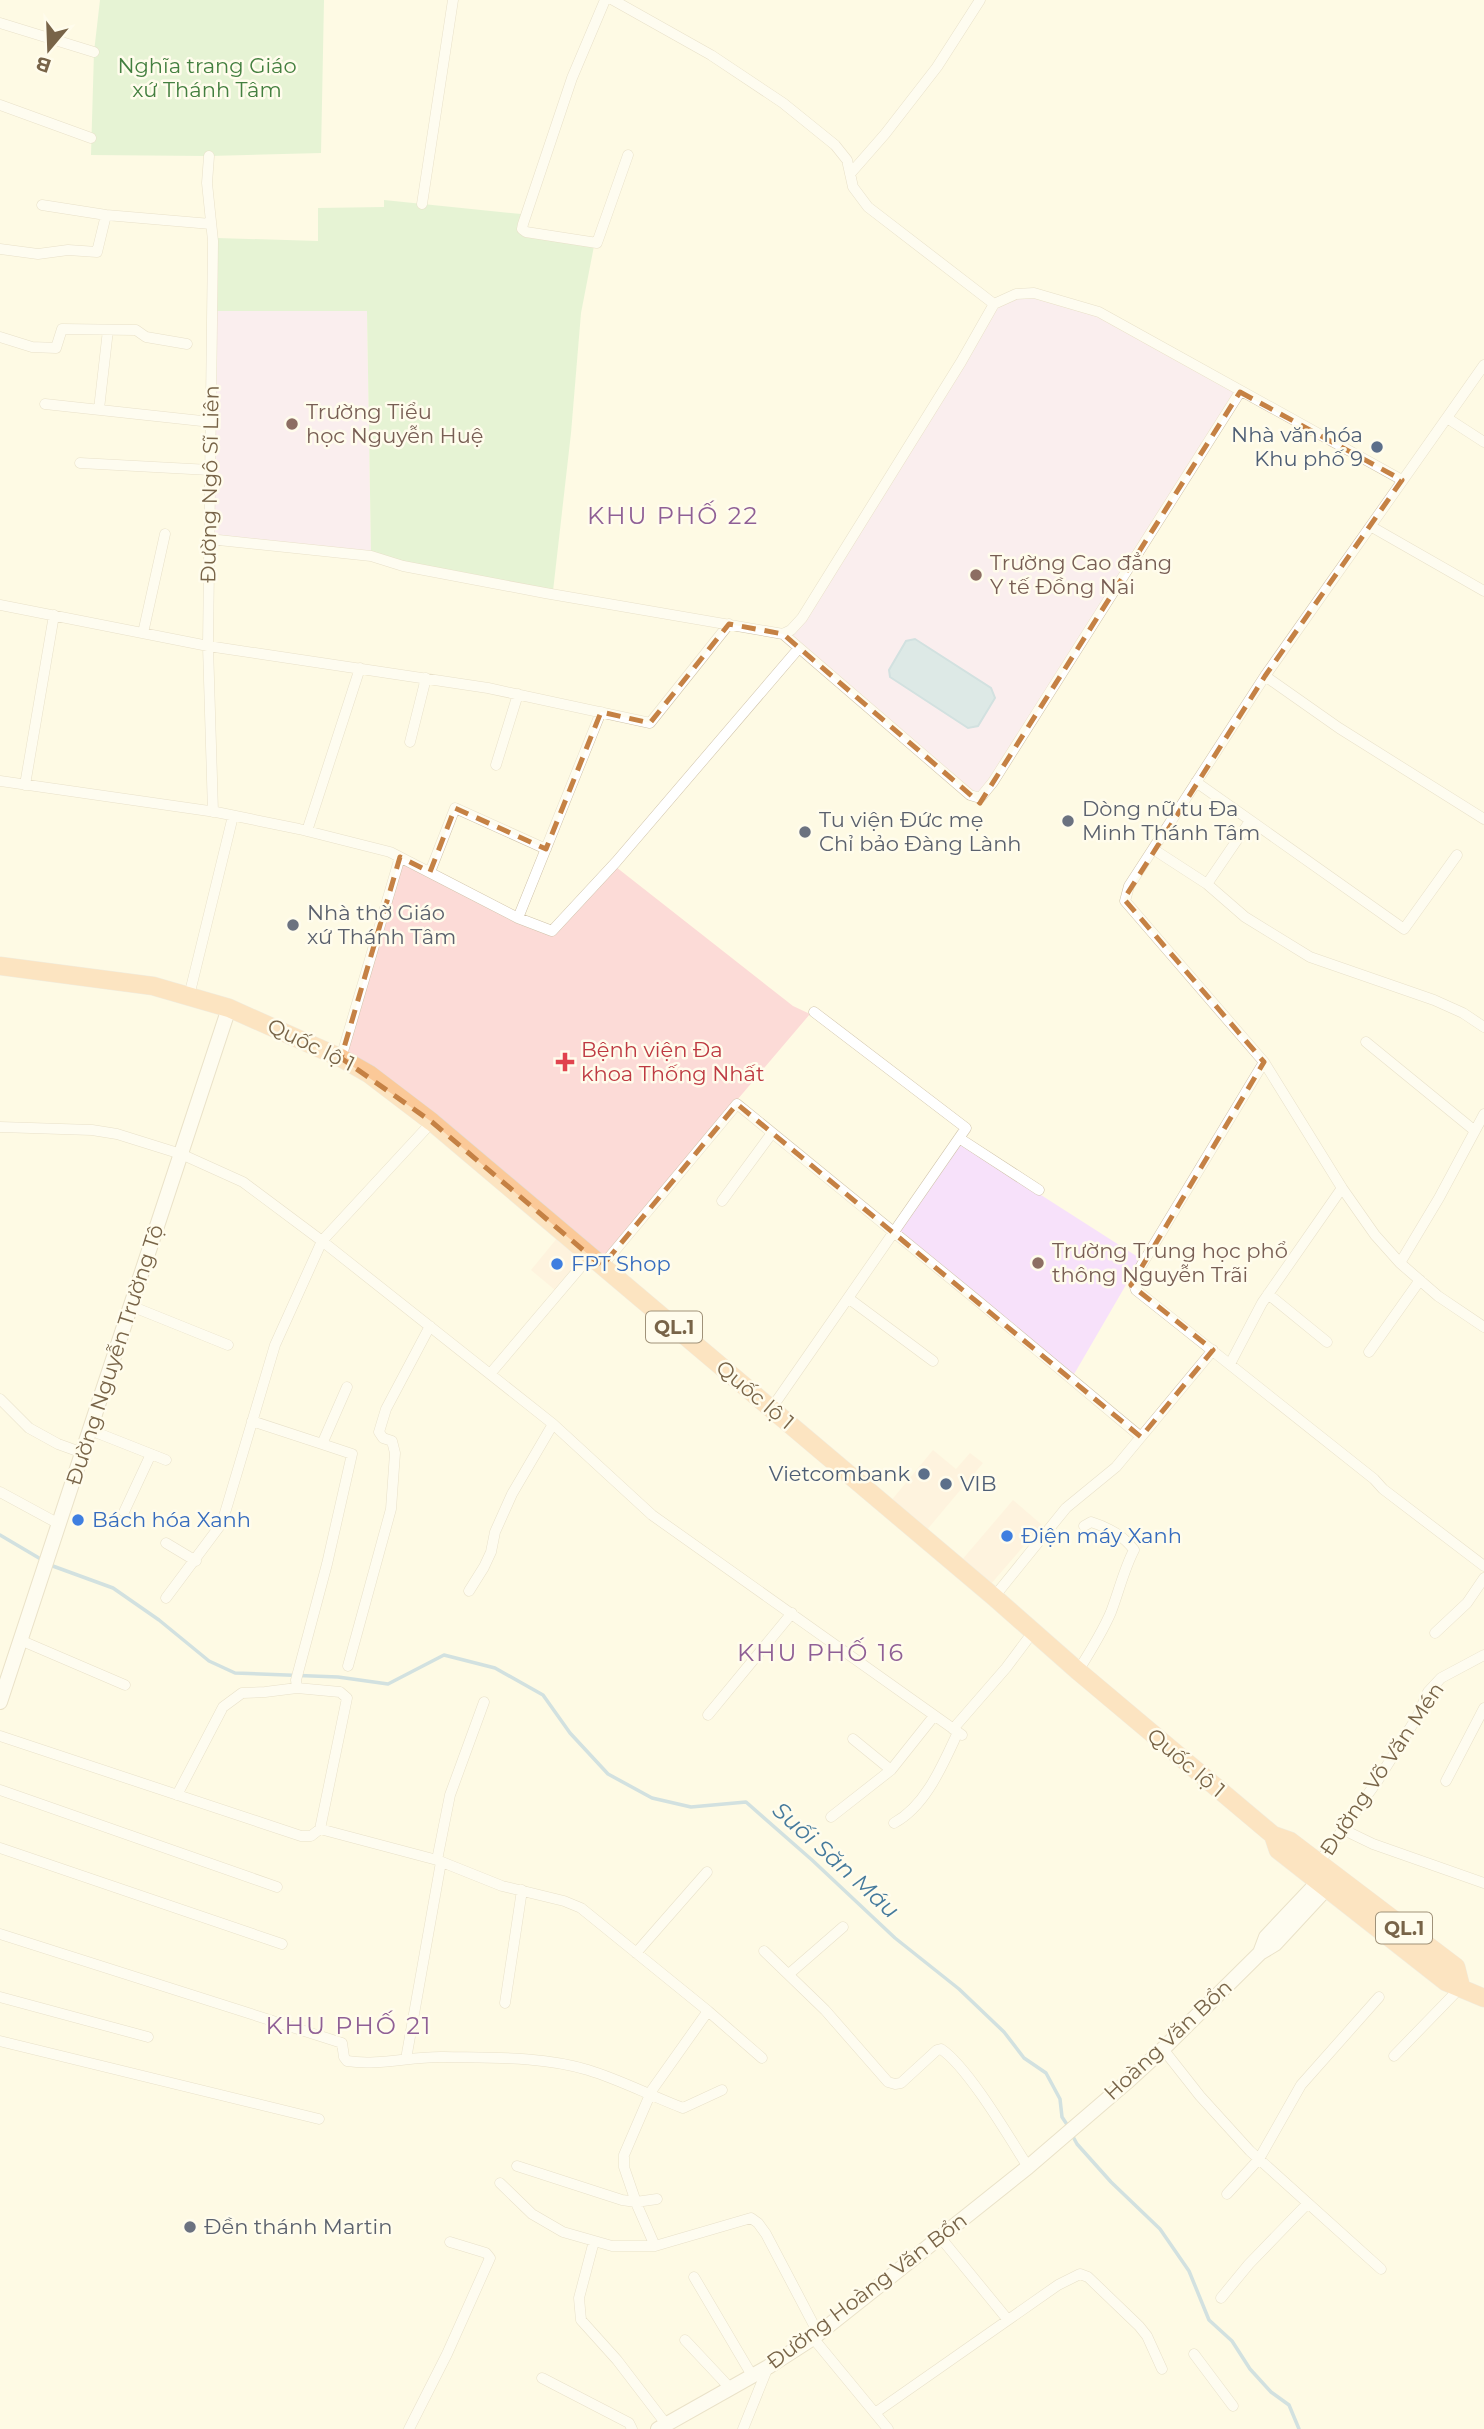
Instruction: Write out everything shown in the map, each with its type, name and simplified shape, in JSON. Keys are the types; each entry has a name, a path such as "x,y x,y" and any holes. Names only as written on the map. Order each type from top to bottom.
{"highway":[{"name":"Quốc lộ 1","path":"0,968 153,986 189,996 259,1019 369,1074 432,1122 1273,1836 1290,1841 1322,1876 1456,1967 1461,1987"},
{"path":"1461,1987 1484,1998"}],"main road":[{"name":"Đường Nguyễn Trường Tộ","path":"0,1701 229,1008"},
{"name":"Hoàng Văn Bổn","path":"1070,2131 1163,2049 1260,1953 1275,1944 1322,1876"},
{"name":"Đường Hoàng Văn Bổn","path":"662,2427 752,2377 816,2336 1070,2131"}],"street":[{"path":"422,204 453,0"},
{"path":"605,0 572,78 523,229 526,232 598,241 628,155"},
{"path":"613,0 711,55 783,103 835,145 846,160 853,187 868,207 994,304"},
{"path":"850,174 937,67 980,0"},
{"path":"0,23 94,51"},
{"path":"0,105 91,138"},
{"name":"Đường Ngô Sĩ Liên","path":"209,156 207,183 213,241 208,646 213,812"},
{"path":"42,205 106,215 211,224"},
{"path":"0,250 38,254 68,250 97,252 106,215"},
{"path":"783,635 791,631 802,618 961,362 994,304 1016,294 1034,293 1099,312 1402,480"},
{"path":"0,337 32,347 56,348 62,329 136,330 146,337 187,344"},
{"path":"99,409 108,330"},
{"path":"1484,365 1265,676 1129,886 1125,901 1264,1062 1342,1188 1375,1235 1400,1263 1438,1296 1484,1327"},
{"path":"209,539 371,556 403,566 783,635 970,795 980,798 993,782 1240,392"},
{"path":"45,404 211,422"},
{"path":"1447,418 1484,442"},
{"path":"80,463 210,470"},
{"path":"1372,527 1484,591"},
{"path":"143,633 165,534"},
{"path":"0,605 208,646 518,694 650,723 729,624"},
{"path":"25,785 54,615"},
{"path":"0,781 213,812 307,831 390,852 518,918 552,931 616,862 799,648"},
{"path":"307,831 360,668"},
{"path":"1265,676 1339,729 1484,819"},
{"path":"410,742 426,678"},
{"path":"496,765 518,694"},
{"path":"518,918 601,712"},
{"path":"1196,782 1404,929 1457,855"},
{"path":"430,872 455,808 546,849"},
{"path":"189,996 233,816"},
{"path":"1207,884 1251,821"},
{"path":"1153,849 1207,884 1245,917 1310,957 1434,1000 1463,1013 1484,1027"},
{"path":"341,1058 400,857"},
{"path":"771,1409 966,1127 814,1012"},
{"path":"1366,1042 1475,1130"},
{"path":"1264,1062 1133,1281 1136,1290 1374,1479 1383,1489 1484,1566"},
{"path":"490,1374 737,1104 1141,1437"},
{"path":"1400,1263 1484,1114"},
{"path":"166,1598 222,1523 275,1345 322,1241 432,1122"},
{"path":"0,1127 92,1129 117,1134 181,1154 243,1182 322,1241 553,1424 652,1515 958,1732"},
{"path":"722,1201 772,1133"},
{"path":"960,1138 1039,1190"},
{"path":"1230,1364 1268,1293 1342,1188"},
{"path":"1369,1352 1420,1280"},
{"path":"1268,1293 1327,1342"},
{"path":"848,1298 933,1361"},
{"path":"131,1306 228,1345"},
{"path":"348,1666 391,1508 395,1453 392,1441 383,1438 379,1432 386,1409 430,1326"},
{"path":"994,1597 1066,1508 1116,1467 1213,1350"},
{"path":"322,1444 347,1387"},
{"path":"0,1399 29,1428 58,1444 83,1453"},
{"path":"252,1422 352,1454 297,1684"},
{"path":"469,1591 491,1552 495,1532 512,1494 553,1424"},
{"path":"90,1430 166,1460"},
{"path":"124,1512 150,1454"},
{"path":"0,1492 59,1524"},
{"path":"1078,1671 1111,1612 1135,1549 1103,1526 1091,1522 1084,1526"},
{"path":"166,1544 196,1561"},
{"path":"1436,1633 1466,1603 1484,1578"},
{"path":"708,1715 792,1613"},
{"path":"894,1823 907,1816 918,1804 958,1732 1033,1632"},
{"path":"20,1640 125,1685"},
{"name":"Đường Võ Văn Mén","path":"1322,1876 1344,1830 1385,1770 1428,1692 1441,1678 1484,1655"},
{"path":"0,1736 301,1836 311,1836 320,1829 347,1699 340,1692 297,1684 242,1693 223,1707 177,1794"},
{"path":"406,2059 450,1795 484,1702"},
{"path":"1446,1781 1484,1708"},
{"path":"831,1817 891,1770 933,1716"},
{"path":"853,1739 891,1770"},
{"path":"0,1790 276,1887"},
{"path":"320,1829 439,1861 502,1885 581,1908 762,2058"},
{"path":"1344,1830 1373,1844 1484,1883"},
{"path":"0,1848 282,1944"},
{"path":"636,1953 707,1872"},
{"path":"505,2003 522,1890"},
{"path":"789,1974 842,1927"},
{"path":"0,1934 342,2043 347,2061 439,2057 550,2063 586,2069 682,2108 722,2090"},
{"path":"764,1951 825,2010 888,2082 901,2083 937,2050 941,2049 946,2053 969,2079 1028,2167"},
{"path":"1394,2056 1461,1987"},
{"path":"0,1997 148,2037"},
{"path":"1227,2194 1259,2159 1301,2085 1379,1997"},
{"path":"655,2246 624,2167 624,2155 650,2093 708,2011"},
{"path":"0,2041 319,2119"},
{"path":"1163,2049 1200,2096 1259,2159 1381,2269"},
{"path":"517,2166 636,2202 657,2199"},
{"path":"500,2183 532,2214 563,2232 612,2246 655,2246 751,2218 766,2234 816,2336 888,2429"},
{"path":"1221,2298 1249,2264 1308,2203"},
{"path":"940,2237 1008,2320"},
{"path":"594,2241 579,2298 581,2320 617,2360 662,2427"},
{"path":"409,2429 447,2354 490,2258 486,2253 450,2242"},
{"path":"875,2413 1058,2285 1080,2274 1088,2277 1139,2326 1147,2336 1162,2369"},
{"path":"694,2277 752,2377"},
{"path":"685,2340 731,2389"},
{"path":"1194,2354 1233,2406"},
{"path":"743,2429 768,2367"},
{"path":"542,2378 629,2423 632,2429"}],"highlighted area":[{"path":"1240,392 1402,480 1265,676 1124,899 1264,1062 1131,1285 1213,1350 1141,1437 737,1104 602,1266 432,1122 341,1058 400,857 430,872 455,808 546,849 601,712 650,723 729,624 783,634 980,803"}],"shaded area":[{"name":"Trường Cao đẳng Y tế Đồng Nai","path":"1034,296 1098,315 1235,393 980,794 971,791 790,635 997,307 1017,298"},
{"name":"Trường Tiểu học Nguyễn Huệ","path":"216,311 367,311 371,552 214,536"},
{"name":"Bệnh viện Đa khoa Thống Nhất","path":"402,862 551,935 616,867 793,1006 810,1014 603,1258 346,1054"},
{"name":"Trường Trung học phổ thông Nguyễn Trãi","path":"960,1143 1141,1259 1073,1376 898,1231"},
{"name":"FPT Shop","path":"558,1237 583,1258 555,1290 531,1270"},
{"name":"VIB","path":"933,1450 956,1469 970,1453 983,1463 926,1531 890,1502"},
{"name":"Điện máy Xanh","path":"1013,1500 1042,1525 990,1585 961,1561"}],"green space":[{"name":"Nghĩa trang Giáo xứ Thánh Tâm","path":"100,0 324,0 321,153 91,155 94,52"},
{"path":"384,200 521,214 519,231 594,246 581,313 553,591 403,562 371,552 367,311 216,311 217,238 318,241 318,208 384,207"}],"water":[{"path":"915,639 991,688 995,698 978,726 968,728 890,677 889,670 906,641"}],"waterway":[{"name":"Suối Săn Máu","path":"0,1535 44,1561"},
{"name":"Suối Săn Máu","path":"50,1565 113,1588 159,1620 209,1661 235,1673 338,1677 388,1684 444,1655 495,1668 543,1695 570,1733 608,1774 652,1798 691,1807 746,1802 895,1938 959,1989 1004,2032 1024,2058 1046,2073 1060,2099 1062,2117 1068,2126"},
{"name":"Suối Săn Máu","path":"1071,2133 1077,2144 1111,2182 1160,2229 1189,2271 1209,2320 1232,2341 1250,2369 1271,2392 1289,2405 1299,2429"}],"place":[{"name":"Trường Tiểu học Nguyễn Huệ","path":"292,424"},
{"name":"Nhà văn hóa Khu phố 9","path":"1377,447"},
{"name":"Trường Cao đẳng Y tế Đồng Nai","path":"976,575"},
{"name":"Dòng nữ tu Đa Minh Thánh Tâm","path":"1068,821"},
{"name":"Tu viện Đức mẹ Chỉ bảo Đàng Lành","path":"805,832"},
{"name":"Nhà thờ Giáo xứ Thánh Tâm","path":"293,925"},
{"name":"Bệnh viện Đa khoa Thống Nhất","path":"565,1062"},
{"name":"Trường Trung học phổ thông Nguyễn Trãi","path":"1038,1263"},
{"name":"FPT Shop","path":"557,1264"},
{"name":"Vietcombank","path":"924,1474"},
{"name":"VIB","path":"946,1484"},
{"name":"Bách hóa Xanh","path":"78,1520"},
{"name":"Điện máy Xanh","path":"1007,1536"},
{"name":"Đền thánh Martin","path":"190,2227"}],"district":[{"name":"KHU PHỐ 22","path":"673,516"},
{"name":"KHU PHỐ 16","path":"821,1653"},
{"name":"KHU PHỐ 21","path":"349,2026"}]}
